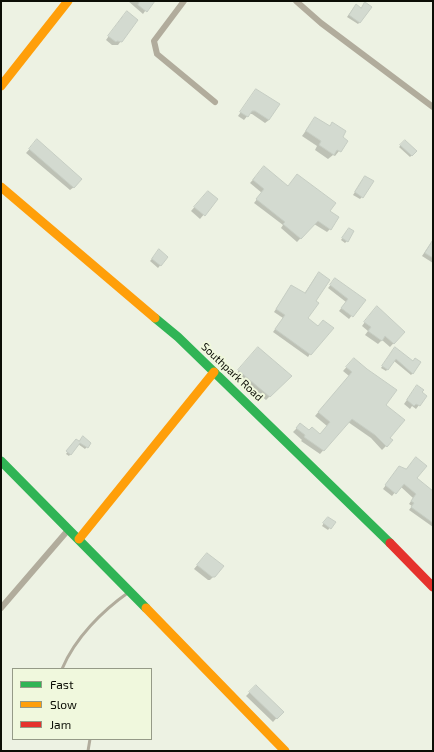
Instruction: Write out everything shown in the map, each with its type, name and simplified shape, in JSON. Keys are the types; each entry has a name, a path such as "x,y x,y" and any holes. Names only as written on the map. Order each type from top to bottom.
{"street":[{"path":"1,86 68,1"},
{"path":"184,1 154,41 157,54 215,102"},
{"path":"296,1 321,23 433,107"},
{"name":"Southpark Road","path":"1,187 178,337 352,505 433,587"},
{"path":"79,539 214,372"},
{"path":"1,461 130,591 285,751"},
{"path":"1,608 69,529"}],"lane":[{"path":"63,668 72,650 105,610 130,591"},
{"path":"88,751 90,740"}],"building":[{"path":"140,1 155,1 147,12 138,5"},
{"path":"365,2 372,7 360,23 349,15 356,4 361,8"},
{"path":"127,11 138,20 122,42 116,42 108,36"},
{"path":"256,89 280,104 269,120 255,111 252,111 248,117 240,112"},
{"path":"315,117 330,126 332,122 346,131 343,137 348,141 341,152 337,150 334,155 319,145 321,141 306,131"},
{"path":"37,139 82,179 74,188 29,149"},
{"path":"405,140 417,151 412,156 400,145"},
{"path":"264,166 288,186 297,174 336,203 330,211 339,217 331,230 318,221 301,239 283,224 285,222 256,199 264,189 253,180"},
{"path":"365,176 374,181 363,198 355,192"},
{"path":"208,191 218,199 205,216 194,207"},
{"path":"349,228 354,231 348,242 342,238"},
{"path":"433,240 433,258 425,253"},
{"path":"159,249 168,257 161,266 152,259"},
{"path":"319,272 330,280 316,301 319,303 308,318 318,326 323,320 334,328 311,355 275,329 285,315 276,309 291,285 305,293"},
{"path":"335,278 366,300 353,317 341,308 348,299 330,285"},
{"path":"377,306 405,332 394,344 385,336 382,341 368,331 371,327 364,322"},
{"path":"258,347 292,376 270,397 238,370"},
{"path":"395,347 413,361 415,358 421,362 413,374 396,359 388,370 382,366"},
{"path":"354,358 397,390 386,405 405,420 390,438 393,440 387,447 375,435 352,419 324,451 304,437 305,435 296,428 300,423 309,430 312,427 320,434 330,422 318,412 352,372 346,367"},
{"path":"417,385 424,390 422,392 427,396 420,406 416,404 414,406 407,400"},
{"path":"83,436 91,443 88,448 80,443 71,455 66,451 76,439 79,441"},
{"path":"416,457 427,466 417,478 433,491 433,523 411,507 414,503 411,501 416,494 404,484 396,494 385,485 399,466 406,469"},
{"path":"328,517 336,522 331,529 323,523"},
{"path":"207,553 224,566 215,577 212,577 197,565"},
{"path":"256,685 284,712 277,719 249,692"}],"traffic: fast":[{"path":"155,318 178,337 390,543"},
{"path":"1,461 146,608"}],"traffic: slow":[{"path":"1,86 68,1"},
{"path":"1,187 155,318"},
{"path":"79,539 214,372"},
{"path":"146,608 285,751"}],"traffic: jam":[{"path":"390,543 433,587"}]}
